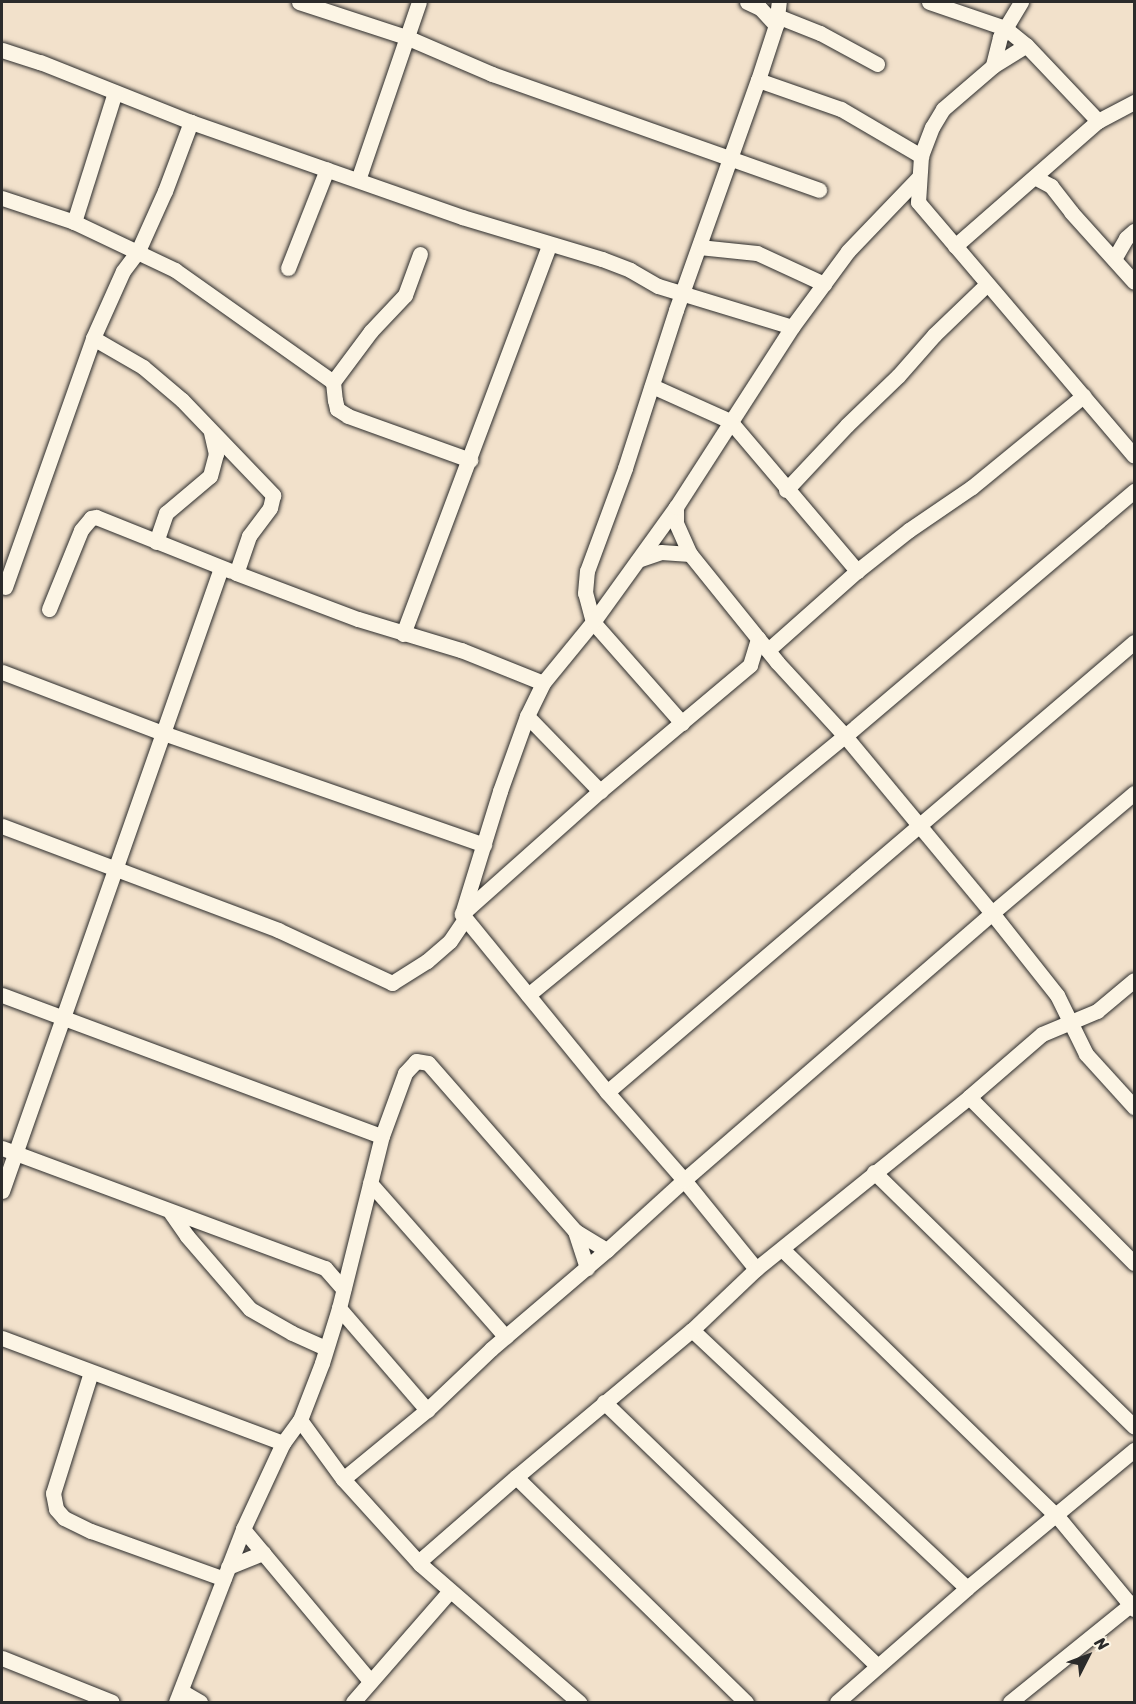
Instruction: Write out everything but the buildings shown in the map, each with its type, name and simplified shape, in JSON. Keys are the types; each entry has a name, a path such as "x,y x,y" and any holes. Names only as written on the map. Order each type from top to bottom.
{"street":[{"path":"299,2 406,37 492,74 819,190"},
{"path":"358,180 419,2"},
{"path":"929,2 1005,28 1026,45 1098,121"},
{"path":"993,66 996,47 1022,2"},
{"path":"753,5 778,11 877,64"},
{"path":"682,723 592,622 585,593 587,572 728,158 758,80 778,11"},
{"path":"1026,45 993,66 943,109 925,140 918,178 918,202 986,285 1134,456"},
{"path":"2,50 191,122 549,245 602,259 630,270 657,286 792,327"},
{"path":"758,80 841,109 921,156"},
{"path":"74,222 115,92"},
{"path":"955,246 1050,166 1098,121 1134,102"},
{"path":"5,587 93,338 123,271 138,251 165,191 191,122"},
{"path":"1050,166 1051,186"},
{"path":"288,268 327,169"},
{"path":"2,826 278,930 392,983 427,961 450,941 464,916 484,845 527,716 543,683 592,622 676,507 792,327 848,251 918,178"},
{"path":"1036,178 1051,186 1071,212 1134,282"},
{"path":"2,198 74,222 175,270 333,382"},
{"path":"897,200 918,202"},
{"path":"1102,245 1130,234"},
{"path":"1114,259 1130,234"},
{"path":"111,240 123,271"},
{"path":"404,634 549,245"},
{"path":"699,247 757,253 824,284"},
{"path":"420,254 405,295 371,331 333,382 337,409 348,416 470,460"},
{"path":"786,489 898,376 916,353 986,285"},
{"path":"93,338 143,367 182,400 211,433 273,495 274,501 270,508 249,536 236,573"},
{"path":"652,386 730,421 857,571"},
{"path":"464,916 600,791 750,665 772,656 857,571 909,530 972,487 1083,396"},
{"path":"156,542 166,513 210,476 215,466 216,454 211,433"},
{"path":"528,995 845,736 1134,491"},
{"path":"676,507 676,523 690,554 772,656 845,736 992,913 1057,995 1086,1054 1134,1107"},
{"path":"50,609 81,530 91,518 96,518 358,619 461,650 543,683"},
{"path":"637,561 662,552 690,554"},
{"path":"2,1191 9,1150 61,1019 221,568"},
{"path":"750,665 758,638"},
{"path":"607,1092 1134,642"},
{"path":"2,672 163,733 484,845"},
{"path":"527,716 600,791"},
{"path":"343,1479 427,1410 684,1180 992,913 1134,794"},
{"path":"464,916 607,1092 684,1180 756,1269"},
{"path":"420,1564 423,1557 692,1330 756,1269 969,1097 1042,1034 1098,1011 1134,980"},
{"path":"2,995 61,1019 160,1052 382,1137"},
{"path":"200,1702 179,1696 243,1529 283,1443 300,1420 339,1308 382,1137 405,1073 416,1061 422,1060 436,1072 575,1231 607,1250"},
{"path":"969,1097 1134,1263"},
{"path":"9,1150 171,1213 325,1268 343,1289"},
{"path":"874,1172 1134,1427"},
{"path":"370,1183 506,1337"},
{"path":"171,1213 187,1236 250,1309 292,1333 326,1348"},
{"path":"575,1231 586,1268"},
{"path":"782,1249 1056,1516 1133,1605 1010,1702"},
{"path":"325,1268 351,1259"},
{"path":"339,1308 427,1410"},
{"path":"692,1330 967,1588"},
{"path":"2,1338 283,1443"},
{"path":"91,1372 53,1499 56,1509 64,1518 91,1531 226,1573 263,1554"},
{"path":"604,1402 877,1666"},
{"path":"300,1420 343,1479 420,1564 570,1700"},
{"path":"837,1702 967,1588 1134,1450"},
{"path":"516,1477 746,1702"},
{"path":"243,1529 370,1681"},
{"path":"353,1702 450,1591"},
{"path":"2,1658 112,1702"}]}
